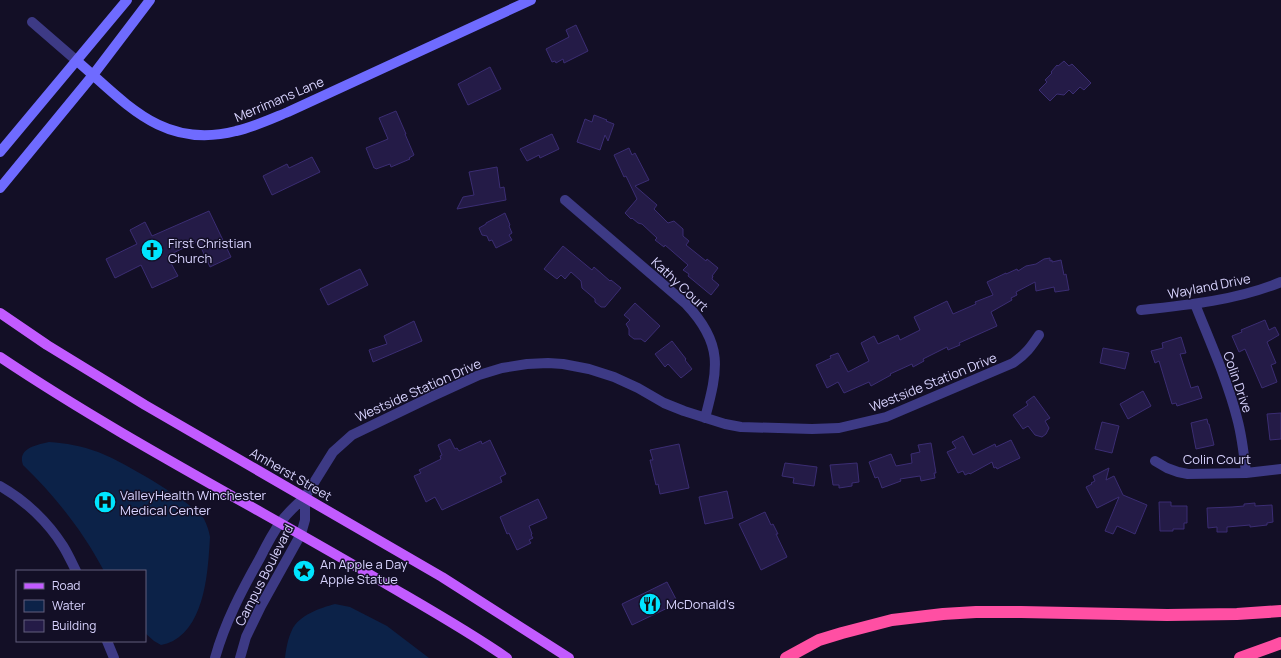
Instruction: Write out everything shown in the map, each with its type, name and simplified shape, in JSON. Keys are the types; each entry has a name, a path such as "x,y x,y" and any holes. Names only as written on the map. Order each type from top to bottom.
{"highway":[{"path":"786,658 819,640 842,633 892,620 943,614 1021,612 1182,615 1237,614 1281,611"},
{"path":"1240,658 1281,643"}],"main road":[{"path":"0,152 127,0"},
{"path":"0,188 93,74 150,0"},
{"name":"Merrimans Lane","path":"77,60 125,103 140,115 158,126 174,131 204,135 228,133 251,127 288,112 531,0"},
{"name":"Amherst Street","path":"0,313 94,375 442,577 530,631 569,658"},
{"path":"0,357 62,396 480,639 507,658"}],"street":[{"name":"Merrimans Lane","path":"32,22 77,60"},
{"name":"Kathy Court","path":"565,200 686,304 704,326 714,349 716,360 713,387 705,418"},
{"name":"Wayland Drive","path":"1142,310 1194,304 1247,294 1281,282"},
{"name":"Colin Drive","path":"1194,304 1232,398 1241,434 1246,473"},
{"name":"Westside Station Drive","path":"305,497 333,452 352,435 479,375 502,368 527,364 548,363 589,369 614,377 638,388 664,403 705,418 741,427 804,429 839,428 886,417 1013,363 1023,357 1039,335"},
{"name":"Colin Court","path":"1155,461 1167,468 1188,474 1246,473 1281,469"},
{"path":"0,486 27,505 46,524 62,545 75,570"},
{"name":"Campus Boulevard","path":"215,658 220,638 235,603 280,523 290,510 305,497"},
{"name":"Campus Boulevard","path":"240,658 246,637 261,606 301,534 305,520 305,497"},
{"path":"107,642 114,658"}],"water":[{"path":"49,442 68,444 80,446 108,456 171,492 186,502 204,519 210,537 206,579 199,609 184,633 173,641 161,645 146,634 146,570 103,570 78,528 46,489 23,465 22,459 25,451 34,446"},
{"path":"335,604 350,607 387,626 429,658 285,658 289,636 295,625 310,613"}],"building":[{"path":"576,25 588,51 564,63 563,59 556,63 555,61 552,62 546,49 569,37 566,30"},
{"path":"1064,61 1069,66 1072,64 1091,83 1084,90 1080,87 1073,94 1069,90 1064,95 1057,94 1050,101 1039,90 1047,82 1045,80 1057,65 1058,66"},
{"path":"490,67 501,89 468,105 458,84"},
{"path":"396,111 414,155 409,158 410,159 391,167 390,164 376,169 374,168 366,148 388,139 379,118"},
{"path":"594,115 614,124 608,141 605,135 600,150 577,142 585,119 592,122"},
{"path":"552,134 559,149 540,158 539,155 527,161 520,149"},
{"path":"629,148 632,155 635,153 649,180 635,186 657,205 654,209 668,223 674,221 683,229 683,236 689,241 686,245 706,261 707,259 718,268 712,276 712,279 719,285 711,295 683,270 688,265 665,245 664,247 655,240 657,238 642,224 638,223 632,218 631,219 625,213 637,199 626,176 624,177 614,155"},
{"path":"312,157 320,172 272,195 263,176 287,164 289,168"},
{"path":"497,167 500,188 504,187 506,200 457,209 463,197 474,195 469,172"},
{"name":"First Christian Church","path":"209,211 231,257 210,267 198,241 167,256 178,276 152,288 141,265 115,278 106,259 137,244 130,230 145,222 152,236"},
{"path":"505,213 510,225 509,226 512,233 509,235 512,240 496,248 492,240 489,241 487,236 482,235 479,228"},
{"path":"563,246 592,270 594,267 610,281 611,280 621,288 605,307 601,307 595,302 595,299 582,288 581,281 571,272 565,279 561,275 557,279 544,269"},
{"path":"1050,258 1050,261 1052,260 1052,262 1061,260 1064,275 1066,274 1069,290 1055,292 1054,287 1036,291 1035,282 1016,292 1017,295 1011,298 1012,300 991,312 997,326 959,343 960,345 948,350 947,347 923,359 924,361 913,367 912,364 890,374 891,375 871,386 869,382 844,393 838,382 827,388 816,365 831,358 830,356 838,353 848,372 869,361 861,343 874,336 878,344 898,335 900,340 920,330 914,317 947,301 953,314 976,304 975,302 993,295 987,282 1006,273 1017,269 1018,271 1026,266 1036,264 1044,259"},
{"path":"360,269 368,285 328,305 320,289"},
{"path":"635,303 660,326 645,342 641,339 634,339 629,335 629,329 626,324 630,320 624,315"},
{"path":"1265,320 1269,330 1275,327 1279,335 1267,342 1276,363 1271,365 1277,382 1262,388 1245,349 1239,352 1232,336 1242,332 1241,330"},
{"path":"414,321 422,341 373,362 369,350 387,344 384,336"},
{"path":"1181,337 1186,353 1180,354 1191,388 1198,386 1202,398 1177,406 1176,403 1172,404 1159,361 1155,363 1151,351 1163,348 1162,343"},
{"path":"672,341 692,369 681,378 668,364 665,367 655,354"},
{"path":"1103,348 1129,353 1125,369 1100,363"},
{"path":"1143,391 1151,406 1128,419 1120,404"},
{"path":"1034,396 1050,418 1045,421 1049,428 1046,434 1042,437 1035,435 1028,426 1023,429 1013,415 1028,405 1026,402"},
{"path":"1281,413 1281,439 1270,440 1267,414"},
{"path":"1207,419 1214,445 1196,449 1191,423"},
{"path":"1102,422 1119,426 1112,453 1095,449"},
{"path":"963,436 973,455 995,444 996,447 1011,440 1020,458 997,469 996,467 994,468 992,462 970,474 965,475 963,471 958,473 947,452 956,448 952,442"},
{"path":"450,439 455,449 457,448 459,451 481,441 482,444 490,440 506,474 500,477 502,482 442,510 435,497 426,502 414,476 421,473 419,470 441,459 440,456 442,455 438,445"},
{"path":"931,443 936,473 934,473 935,478 921,481 920,476 900,479 901,481 882,488 878,477 875,478 869,462 891,454 896,466 912,463 911,454 920,452 918,445"},
{"path":"679,444 689,488 660,494 658,484 656,485 650,460 653,460 650,450"},
{"path":"785,463 817,467 814,486 793,483 794,478 782,476"},
{"path":"857,463 859,482 852,483 852,486 839,488 839,485 833,485 830,465"},
{"path":"1109,468 1106,480 1114,476 1123,495 1147,505 1135,534 1117,526 1113,534 1105,531 1119,497 1097,508 1086,487 1095,481 1093,476"},
{"path":"727,491 733,518 705,524 699,497"},
{"path":"538,499 547,518 529,526 533,538 529,540 531,543 517,550 509,533 507,534 500,517"},
{"path":"1159,502 1171,502 1171,506 1187,506 1187,523 1184,523 1184,529 1160,531"},
{"path":"1255,503 1255,506 1272,505 1273,522 1267,523 1267,525 1250,527 1250,525 1227,527 1227,532 1217,532 1217,527 1208,528 1207,508 1244,506 1244,504"},
{"path":"765,512 771,525 773,524 778,534 776,534 787,557 761,570 739,524"},
{"name":"McDonald's","path":"667,582 678,603 632,625 622,604"}],"place":[{"name":"First Christian Church","path":"152,250"},
{"name":"ValleyHealth Winchester Medical Center","path":"105,502"},
{"name":"An Apple a Day Apple Statue","path":"304,571"},
{"name":"McDonald's","path":"650,604"}]}
